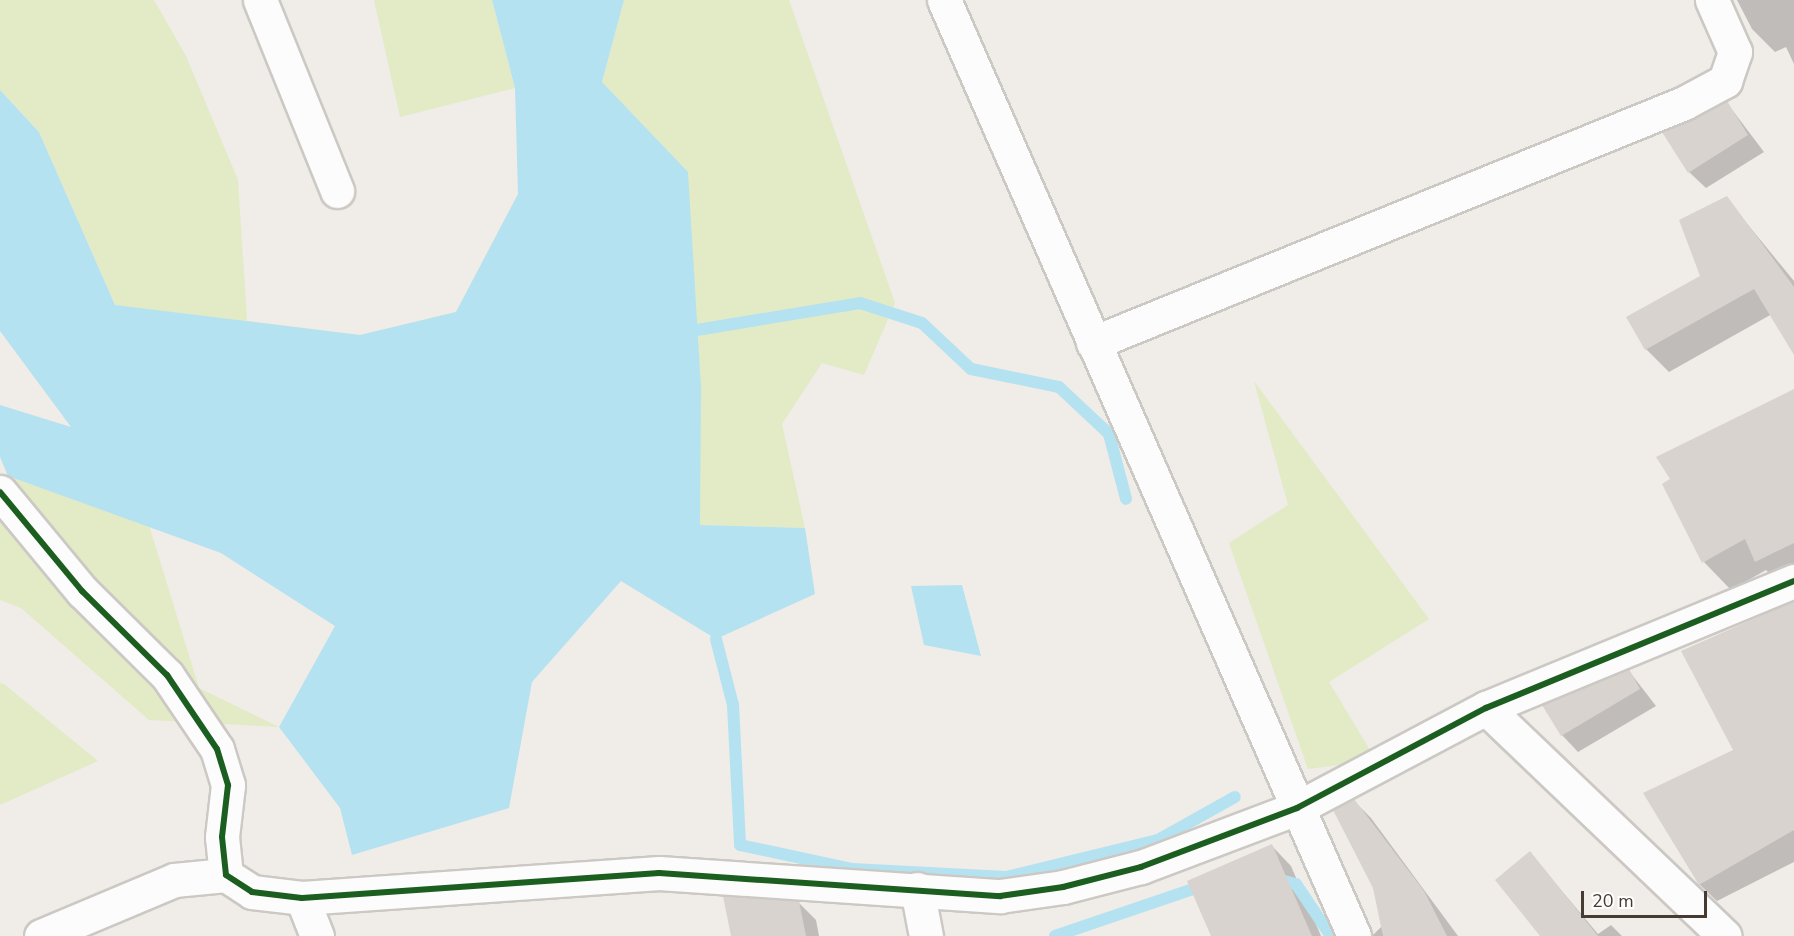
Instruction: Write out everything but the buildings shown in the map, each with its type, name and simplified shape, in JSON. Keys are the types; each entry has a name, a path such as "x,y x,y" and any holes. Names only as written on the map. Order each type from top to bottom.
{"street":[{"path":"260,0 337,191"},
{"path":"944,0 1354,936"},
{"path":"1094,343 1684,103 1725,81 1735,52 1712,0"},
{"path":"0,492 82,591 166,675 217,749 228,785 222,837 226,875"},
{"path":"41,936 174,880 226,875 252,892 302,898 659,873 1000,896 1063,887 1141,867 1297,807 1486,708 1794,580"},
{"path":"1486,708 1725,936"},
{"path":"917,889 926,936"},
{"path":"302,898 317,936"}],"green space":[{"path":"0,0 154,0 186,56 238,180 247,321 360,335 456,312 518,194 429,397 115,305 39,132 0,90"},
{"path":"374,0 492,0 515,88 400,117"},
{"path":"624,0 789,0 895,303 864,375 822,363 782,424 805,528 700,525 602,82"},
{"path":"1254,381 1429,619 1329,682 1376,760 1308,769 1229,543 1288,505"},
{"path":"8,476 149,525 199,688 279,727 149,720 21,608 0,600 0,489"},
{"path":"0,683 4,684 98,761 0,805"}],"water":[{"path":"492,0 624,0 602,82 688,172 701,387 700,525 805,528 815,594 716,639 621,581 532,682 509,808 352,855 340,808 279,727 335,626 221,553 8,476 0,457 0,405 71,427 0,331 0,90 39,132 115,305 360,335 456,312 518,194 515,88"},
{"path":"962,585 981,656 924,645 911,586"}],"waterway":[{"path":"697,330 860,303 922,323 971,369 1059,387 1109,434 1126,499"},
{"path":"716,639 733,705 740,845 852,869 1006,877 1158,840 1235,797"},
{"path":"1273,878 1296,884 1331,936"},
{"path":"1055,936 1205,885"}],"cycle path":[{"path":"0,492 82,591 167,675 217,749 228,785 222,837 226,875 252,892 302,898 659,873 1000,896 1063,887 1141,867 1297,808 1486,708 1794,581"}]}
